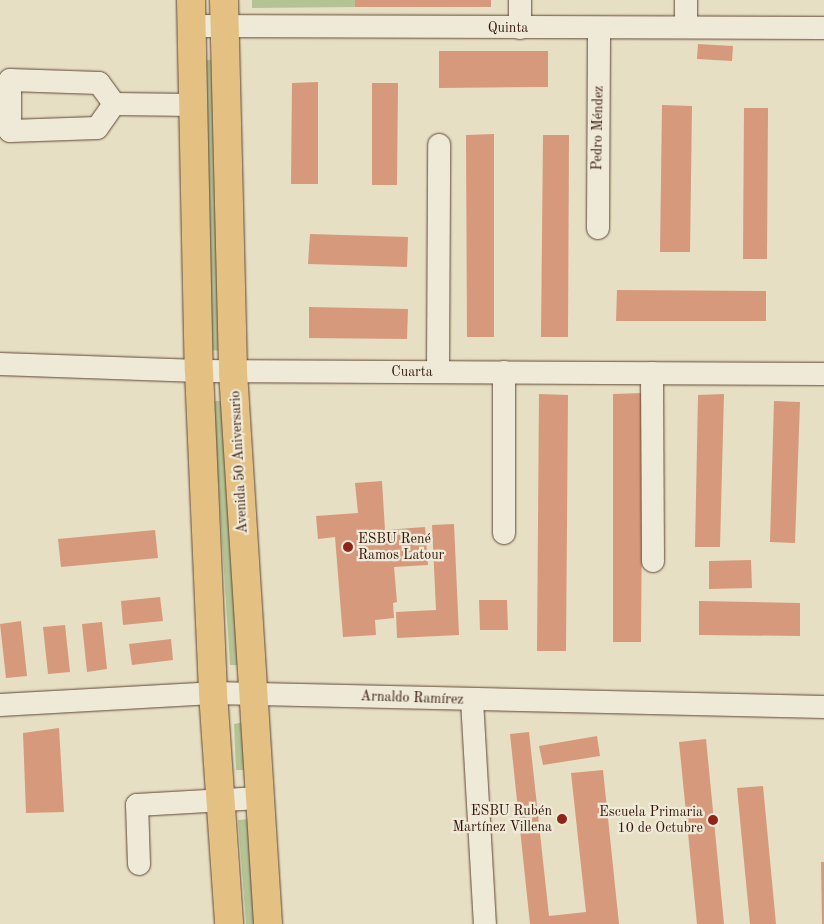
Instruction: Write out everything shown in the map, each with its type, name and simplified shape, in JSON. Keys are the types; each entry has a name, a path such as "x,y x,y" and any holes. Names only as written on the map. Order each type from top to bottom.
{"main road":[{"name":"Avenida 50 Aniversario","path":"224,0 233,372 268,924"},
{"path":"191,13 198,372 214,693 229,924"}],"street":[{"path":"520,0 520,28"},
{"path":"686,0 686,27"},
{"name":"Quinta","path":"191,13 224,28 824,28"},
{"name":"Pedro Méndez","path":"598,228 599,28"},
{"path":"114,104 193,105"},
{"path":"438,372 439,145"},
{"name":"Cuarta","path":"0,364 198,372 824,374"},
{"path":"504,372 504,533"},
{"path":"652,373 653,561"},
{"name":"Arnaldo Ramírez","path":"0,705 214,693 253,693 472,700 824,707"},
{"path":"472,700 485,924"},
{"path":"139,864 137,805 221,798 260,798"}],"green space":[{"path":"252,0 355,0 355,7 252,8"},
{"path":"204,60 213,60 222,351 211,350"},
{"path":"213,401 222,401 241,665 230,665"},
{"path":"244,722 246,770 236,770 234,724"},
{"path":"250,819 258,924 246,924 238,820"}],"building":[{"path":"355,0 491,0 491,7 355,7"},
{"path":"698,44 733,46 732,61 697,59"},
{"path":"439,51 548,51 548,87 439,88"},
{"path":"318,82 318,184 291,184 292,83"},
{"path":"372,83 398,83 397,185 372,185"},
{"path":"662,105 692,106 690,252 660,252"},
{"path":"744,108 768,108 767,259 743,259"},
{"path":"494,134 494,337 467,337 466,135"},
{"path":"543,135 569,135 568,337 541,337"},
{"path":"310,234 408,237 407,267 308,264"},
{"path":"617,290 766,291 766,321 616,321"},
{"path":"309,307 408,309 407,339 309,338"},
{"path":"643,393 641,642 613,642 613,394"},
{"path":"539,394 568,395 566,651 537,651"},
{"path":"724,394 720,547 695,547 698,395"},
{"path":"774,401 800,402 795,543 770,542"},
{"path":"382,481 385,530 425,527 428,565 394,567 397,602 393,603 394,618 375,620 376,635 343,637 335,537 318,539 316,516 358,513 355,483"},
{"path":"454,524 459,635 397,638 396,612 436,610 432,525"},
{"path":"155,530 158,558 61,567 58,539"},
{"path":"751,560 752,588 709,589 709,561"},
{"path":"160,597 163,621 123,625 121,601"},
{"path":"479,600 507,600 508,630 480,630"},
{"path":"699,601 800,603 800,636 699,635"},
{"path":"21,621 27,676 6,678 0,624"},
{"path":"102,622 107,669 87,672 82,624"},
{"path":"65,625 70,672 48,674 43,627"},
{"path":"171,639 173,660 132,665 129,644"},
{"path":"59,728 64,812 26,813 23,733"},
{"path":"529,732 549,916 586,912 571,773 603,770 619,924 530,924 510,734"},
{"path":"597,736 600,756 543,765 539,746"},
{"path":"706,739 724,924 697,924 679,742"},
{"path":"763,786 776,924 750,924 737,788"},
{"path":"821,862 824,862 824,924 822,924"}],"place":[{"name":"ESBU René Ramos Latour","path":"348,547"},
{"name":"ESBU Rubén Martínez Villena","path":"562,819"},
{"name":"Escuela Primaria 10 de Octubre","path":"713,820"}]}
